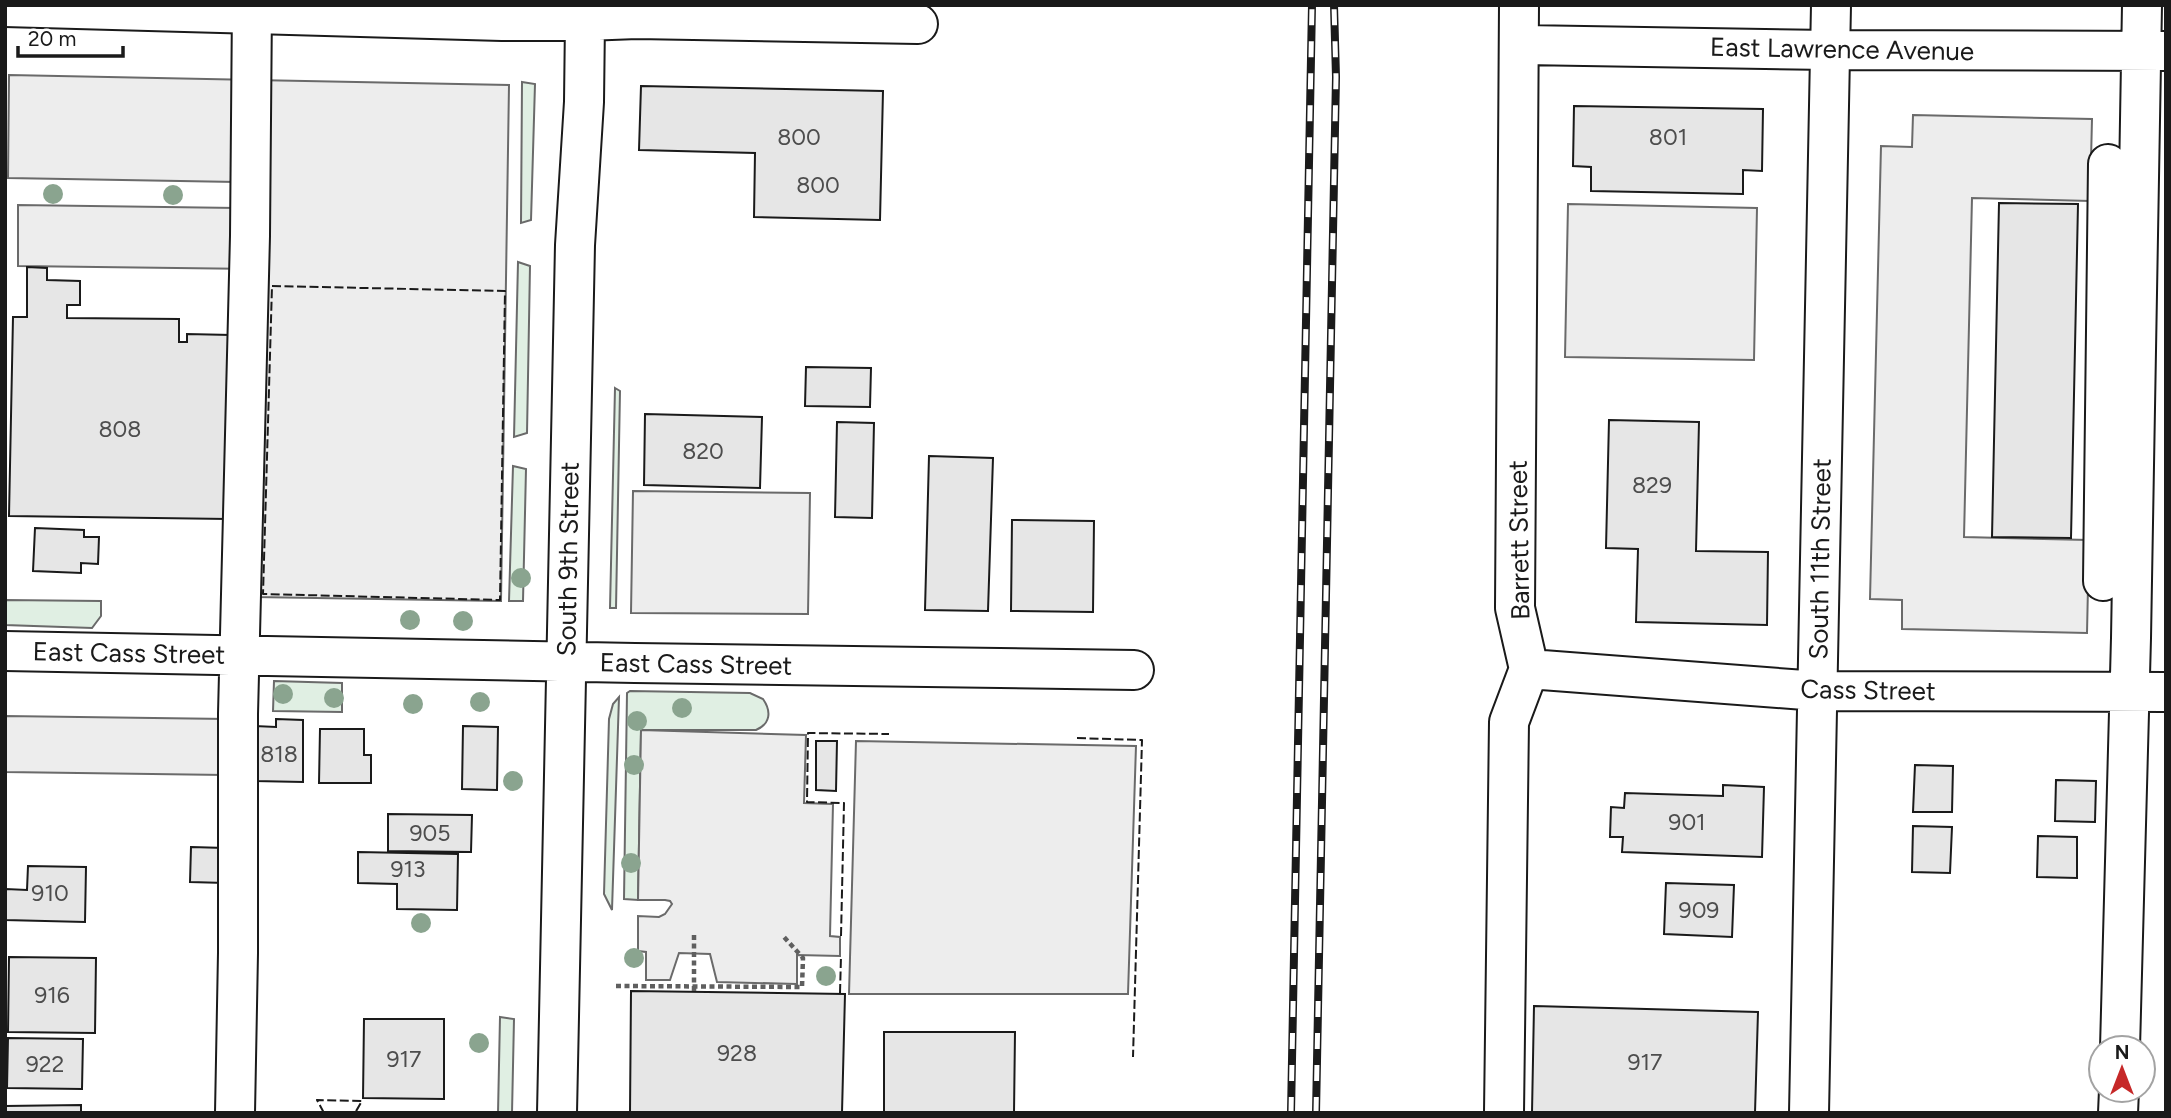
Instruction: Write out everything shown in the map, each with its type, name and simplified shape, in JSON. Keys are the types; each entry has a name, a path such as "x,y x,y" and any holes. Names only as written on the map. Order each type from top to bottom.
{"street":[{"name":"Barrett Street","path":"1520,5 1515,608 1529,669"},
{"name":"South 11th Street","path":"1809,1113 1831,5"},
{"path":"2121,1034 2148,692 2154,51 2142,5"},
{"path":"5,7 586,13 637,19 918,24"},
{"path":"235,1113 252,10"},
{"name":"South 9th Street","path":"557,1113 575,245 584,102 586,13"},
{"name":"East Lawrence Avenue","path":"1518,44 1829,50 2154,51"},
{"path":"2103,581 2108,164"},
{"name":"East Cass Street","path":"5,651 1134,670"},
{"path":"1504,1113 1509,722 1529,669"},
{"name":"Cass Street","path":"1529,669 1818,691 2148,692"}],"path":[{"path":"694,935 694,989"},
{"path":"617,986 803,990 803,958 783,937"}],"green space":[{"path":"522,82 535,84 531,220 521,223"},
{"path":"518,262 530,266 527,433 514,437"},
{"path":"615,388 620,391 616,608 610,608"},
{"path":"513,466 526,469 523,601 509,601"},
{"path":"5,600 101,601 101,616 92,628 5,625"},
{"path":"274,681 342,683 342,712 273,711"},
{"path":"627,693 750,693 763,699 768,713 767,721 756,730 641,730 638,900 624,899"},
{"path":"619,697 612,910 604,894 609,719 613,704"},
{"path":"500,1017 514,1019 512,1113 498,1113"}],"shaded area":[{"path":"9,75 509,85 501,601 254,597 258,269 18,266 18,205 237,208 237,182 8,178"},
{"path":"1913,115 2092,119 2090,201 1972,198 1964,537 2089,540 2087,633 1902,629 1902,600 1870,599 1881,146 1912,147"},
{"path":"1568,204 1757,208 1754,360 1565,357"},
{"path":"633,491 810,493 808,614 631,613"},
{"path":"5,716 227,719 225,775 5,772"},
{"path":"641,730 806,735 804,803 833,804 830,936 840,937 840,956 797,955 797,984 717,982 710,954 679,953 670,980 646,980 646,952 638,951 638,916 659,917 665,914 672,904 665,900 638,900"},
{"path":"856,741 1136,746 1128,994 849,994"}],"building":[{"path":"641,86 883,91 880,220 754,217 755,153 639,150"},
{"path":"1574,106 1763,109 1762,171 1743,170 1743,194 1591,191 1591,167 1573,166"},
{"path":"1999,203 2078,204 2071,538 1992,537"},
{"path":"27,267 47,268 47,280 80,281 80,305 67,305 67,318 179,319 179,342 187,342 187,334 231,335 228,519 9,516 13,317 27,317"},
{"path":"806,367 871,368 870,407 805,406"},
{"path":"645,414 762,417 760,488 644,485"},
{"path":"1609,420 1699,422 1696,551 1768,552 1767,625 1636,622 1638,549 1606,548"},
{"path":"837,422 874,423 872,518 835,517"},
{"path":"929,456 993,458 988,611 925,610"},
{"path":"1012,520 1094,521 1093,612 1011,611"},
{"path":"35,528 84,530 84,537 99,537 98,564 81,563 81,573 33,571"},
{"path":"276,719 303,720 303,782 254,781 255,726 276,727"},
{"path":"463,726 498,727 497,790 462,789"},
{"path":"320,729 364,729 364,755 371,755 371,783 319,783"},
{"path":"816,741 837,741 836,791 816,790"},
{"path":"1915,765 1953,766 1952,812 1913,812"},
{"path":"2056,780 2096,781 2095,822 2055,821"},
{"path":"1723,785 1764,787 1762,857 1622,852 1623,837 1610,837 1611,807 1624,808 1625,793 1723,796"},
{"path":"388,814 472,815 471,852 388,851"},
{"path":"1913,826 1952,827 1950,873 1912,872"},
{"path":"2038,836 2077,837 2077,878 2037,877"},
{"path":"191,847 225,848 225,883 190,882"},
{"path":"358,852 458,854 457,910 397,909 397,884 358,883"},
{"path":"28,866 86,867 85,922 5,920 6,889 27,890"},
{"path":"1666,883 1734,885 1732,937 1664,934"},
{"path":"9,957 96,958 95,1033 8,1032"},
{"path":"631,991 845,994 842,1113 630,1113"},
{"path":"1534,1006 1758,1012 1755,1113 1532,1113"},
{"path":"364,1019 444,1019 444,1099 363,1098"},
{"path":"884,1032 1015,1032 1014,1113 884,1113"},
{"path":"8,1038 83,1039 82,1089 7,1088"},
{"path":"81,1105 81,1113 5,1113 5,1106"}],"railway":[{"path":"1291,1113 1312,5"},
{"path":"1316,1113 1336,77 1334,5"}],"fence":[{"path":"272,286 505,291 500,600 263,594 272,286"},
{"path":"841,936 844,803 807,802 808,733 889,734"},
{"path":"1077,738 1142,740 1133,1057"},
{"path":"840,993 841,956"},
{"path":"324,1113 317,1100 362,1101 355,1113"}]}
